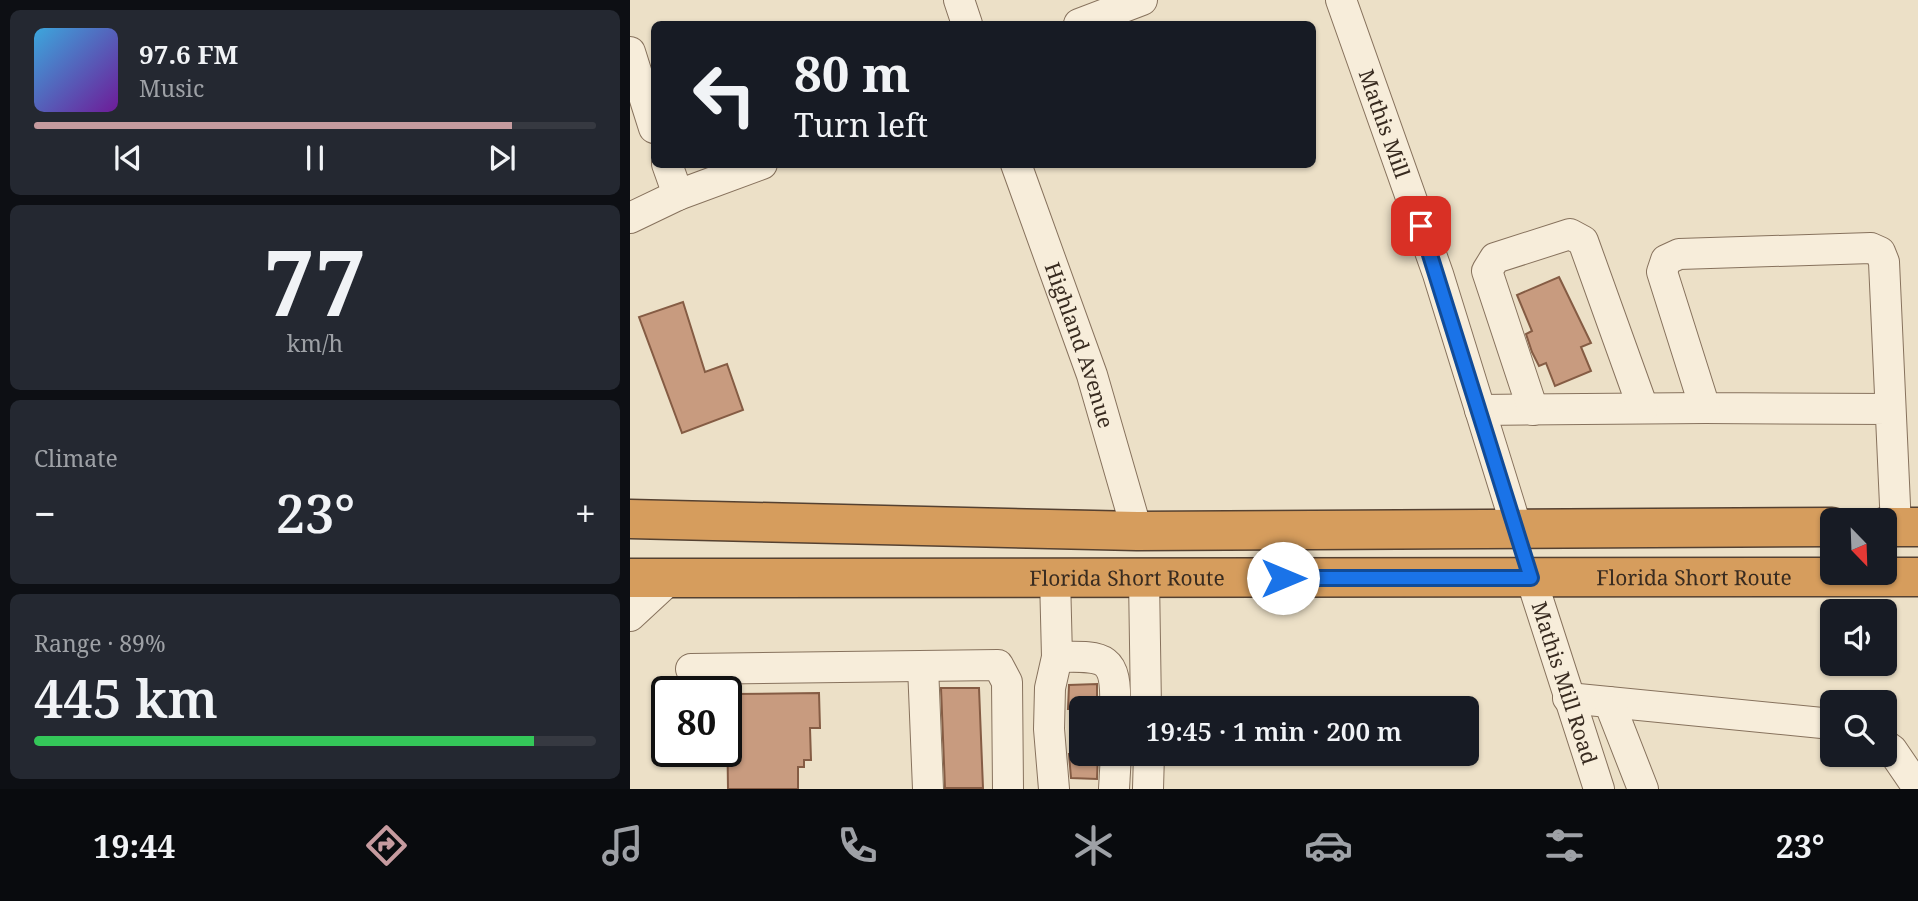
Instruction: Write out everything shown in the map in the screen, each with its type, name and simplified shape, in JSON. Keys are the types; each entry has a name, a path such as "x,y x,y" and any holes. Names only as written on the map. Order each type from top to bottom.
{"highway":[{"path":"630,519 1137,531 1820,527"},
{"path":"1517,530 1531,578"},
{"path":"1137,531 1144,578"},
{"name":"Florida Short Route","path":"630,578 1918,577"}],"street":[{"path":"959,0 966,21"},
{"path":"1087,21 1142,0"},
{"name":"Mathis Mill","path":"1341,0 1433,261 1517,530"},
{"path":"630,52 651,118"},
{"path":"668,168 678,195"},
{"path":"630,218 678,195 751,168"},
{"name":"Highland Avenue","path":"1017,168 1092,375 1137,531"},
{"path":"1533,410 1487,271 1495,258 1570,234 1583,241 1643,408"},
{"path":"1705,408 1662,272 1667,260 1679,254 1871,248 1880,252 1884,262 1899,527"},
{"path":"1480,410 1891,409"},
{"path":"1055,577 1057,657 1051,688 1055,784"},
{"path":"630,616 671,578"},
{"path":"1144,578 1146,696"},
{"name":"Mathis Mill Road","path":"1531,578 1599,789"},
{"path":"1057,657 1098,657 1108,665 1116,683 1116,696"},
{"path":"691,669 998,665"},
{"path":"996,789 998,665"},
{"path":"998,665 1007,682 1008,789"},
{"path":"923,666 928,789"},
{"path":"1568,698 1820,723"},
{"path":"1609,702 1643,789"},
{"path":"1897,757 1918,788"},
{"path":"1114,789 1115,766"},
{"path":"1148,789 1149,766"}],"building":[{"path":"1559,277 1591,343 1581,347 1591,371 1555,386 1546,363 1539,366 1532,352 1526,334 1532,331 1517,295"},
{"path":"683,302 705,372 727,364 743,410 682,433 639,317"},
{"path":"1097,684 1097,696 1069,696 1068,709 1069,685"},
{"path":"941,688 979,688 983,788 945,788"},
{"path":"819,693 820,728 810,728 811,760 804,760 804,767 798,767 798,789 728,789 728,767 742,767 742,694"},
{"path":"1070,766 1098,766 1097,779 1071,778"}],"route":[{"path":"1283,578 1531,578 1421,226"}]}
